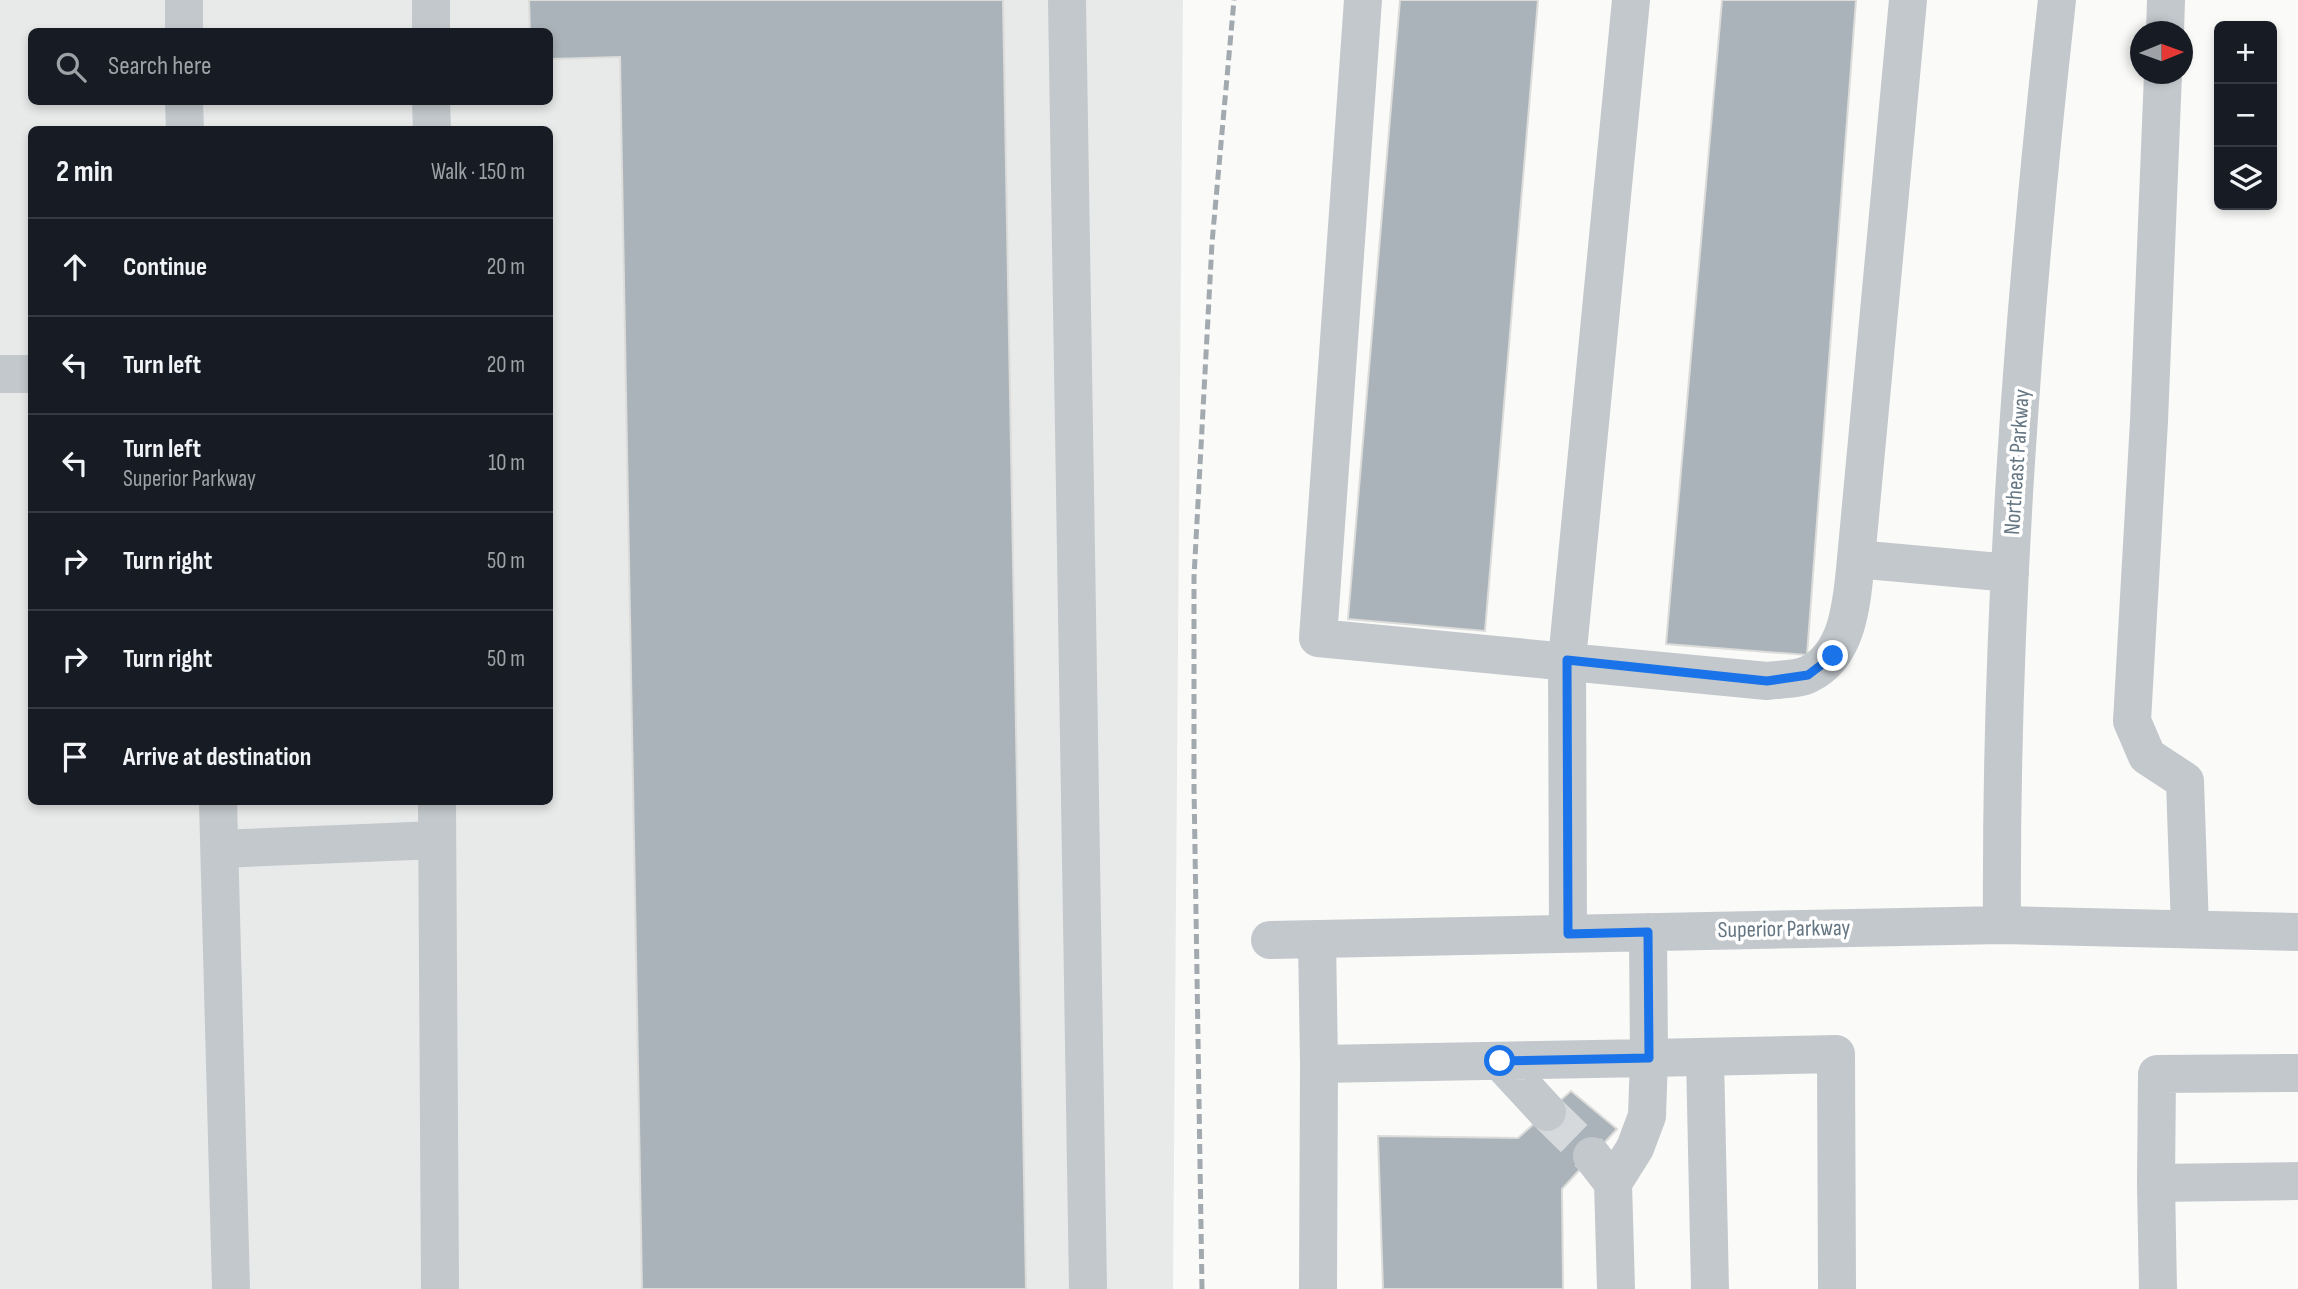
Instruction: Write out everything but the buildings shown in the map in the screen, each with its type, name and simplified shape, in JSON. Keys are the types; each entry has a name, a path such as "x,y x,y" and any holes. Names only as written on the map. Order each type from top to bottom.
{"street":[{"path":"184,0 184,28"},
{"path":"431,0 431,28"},
{"path":"1067,0 1088,1289"},
{"path":"1363,0 1318,639 1567,660 1767,681 1808,675 1833,656 1848,620 1908,0"},
{"path":"1568,934 1567,660 1631,0"},
{"name":"Northeast Parkway","path":"2002,925 2001,815 2016,461 2057,0"},
{"path":"2165,21 2166,0"},
{"path":"2163,84 2150,407 2132,721 2147,756 2185,781 2190,929"},
{"path":"184,105 185,126"},
{"path":"431,105 432,126"},
{"path":"0,374 28,374"},
{"path":"1856,559 2010,573"},
{"path":"218,805 231,1289"},
{"path":"437,805 440,1289"},
{"path":"219,849 437,840"},
{"name":"Superior Parkway","path":"1270,940 2002,925 2298,932"},
{"path":"1616,1289 1603,1169 1635,1148 1647,1116 1648,932"},
{"path":"1317,939 1320,1064 1318,1289"},
{"path":"1320,1064 1836,1054 1837,1289"},
{"path":"1705,1057 1710,1289"},
{"path":"1500,1061 1547,1112"},
{"path":"2158,1289 2157,1074 2298,1073"},
{"path":"2156,1183 2298,1181"}],"shaded area":[{"path":"0,0 1183,0 1173,1289 0,1289"}],"tunnel":[{"path":"1547,1112 1592,1156"}],"railway":[{"path":"1202,1289 1194,787 1194,577 1212,243 1234,0"}],"route":[{"path":"1500,1061 1649,1058 1648,932 1568,934 1567,660 1767,681 1808,675 1833,656"}]}
